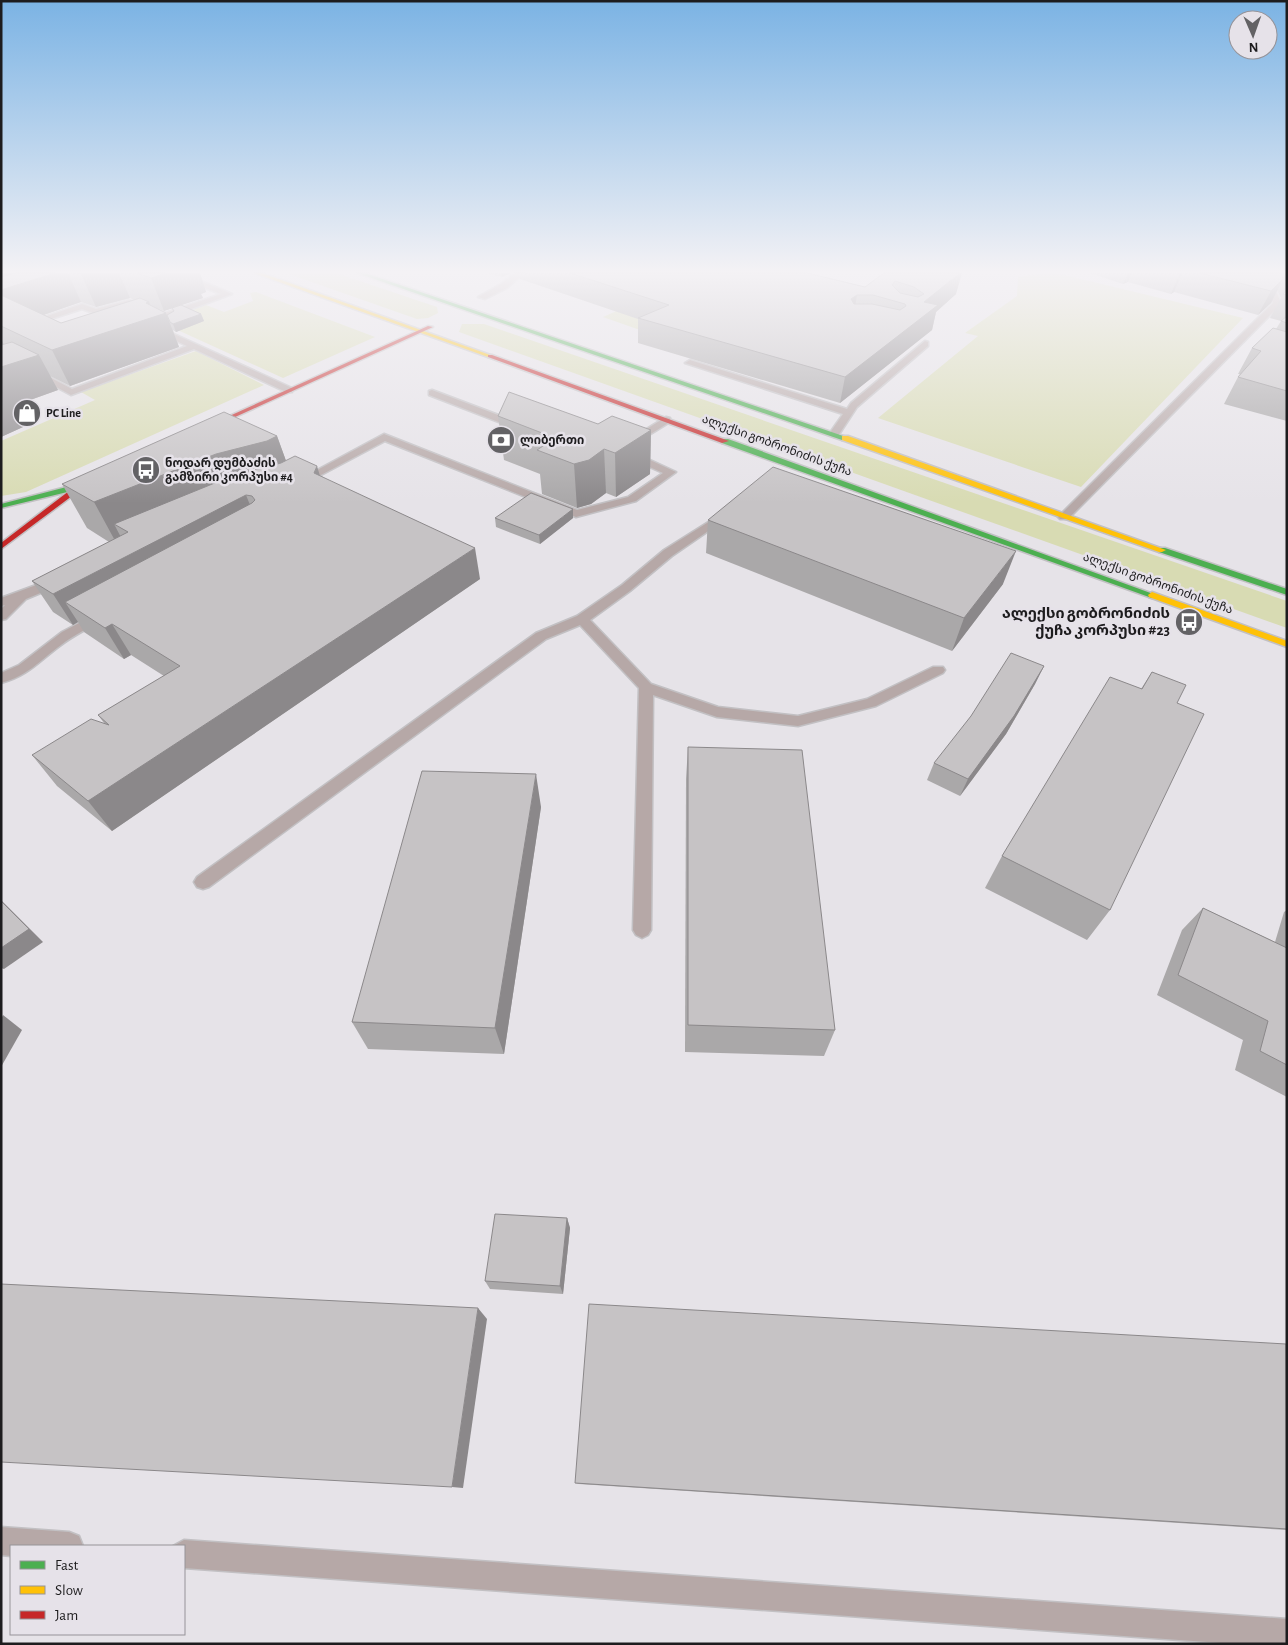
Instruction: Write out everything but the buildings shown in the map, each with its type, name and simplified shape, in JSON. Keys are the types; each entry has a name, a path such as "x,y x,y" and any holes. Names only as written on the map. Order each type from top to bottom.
{"main road":[{"path":"190,436 380,350"},
{"name":"ალექსი გობრონიძის ქუჩა","path":"473,350 1287,644"},
{"name":"ალექსი გობრონიძის ქუჩა","path":"589,350 834,434 1064,517 1287,592"},
{"path":"1,547 81,486 108,473"},
{"path":"1,506 81,486"},
{"path":"1,532 3,538 1,541"}],"lane":[{"path":"70,350 79,354 89,350"},
{"path":"28,372 71,392 185,350"},
{"path":"203,350 289,390"},
{"path":"834,434 854,405 918,350"},
{"path":"1064,517 1239,350"},
{"path":"690,363 850,412"},
{"path":"432,393 532,431"},
{"path":"287,489 384,437 576,514 632,499 671,472 622,447 666,420"},
{"path":"788,480 803,470"},
{"path":"203,882 541,636 582,620 626,588 668,553 738,506"},
{"path":"1,602 67,577"},
{"path":"1,616 21,596"},
{"path":"1,678 11,676 31,664 55,642 111,610"},
{"path":"582,620 646,687 718,712 798,721 871,703 938,670"},
{"path":"642,930 646,687"},
{"path":"1,1542 52,1545"},
{"path":"185,1554 1287,1633"}],"green space":[{"path":"221,350 346,350 283,378"},
{"path":"509,350 559,350 1287,601 1287,628"},
{"path":"961,350 1213,350 1081,487 878,418"},
{"path":"196,351 264,385 26,492 1,496 1,441 95,400 81,392"}],"traffic: fast":[{"path":"586,350 845,438"},
{"path":"725,441 1152,595"},
{"path":"1,506 81,486 100,477"},
{"path":"1162,550 1287,592"}],"traffic: slow":[{"path":"473,350 490,356"},
{"path":"845,438 1162,550"},
{"path":"1152,595 1287,644"}],"traffic: jam":[{"path":"198,432 380,350"},
{"path":"490,356 725,441"},
{"path":"1,547 72,493"}],"place":[{"name":"PC Line","path":"27,413"},
{"name":"ლიბერთი","path":"501,440"},
{"name":"ნოდარ დუმბაძის გამზირი კორპუსი #4","path":"146,470"},
{"name":"ალექსი გობრონიძის ქუჩა კორპუსი #23","path":"1189,622"}]}
